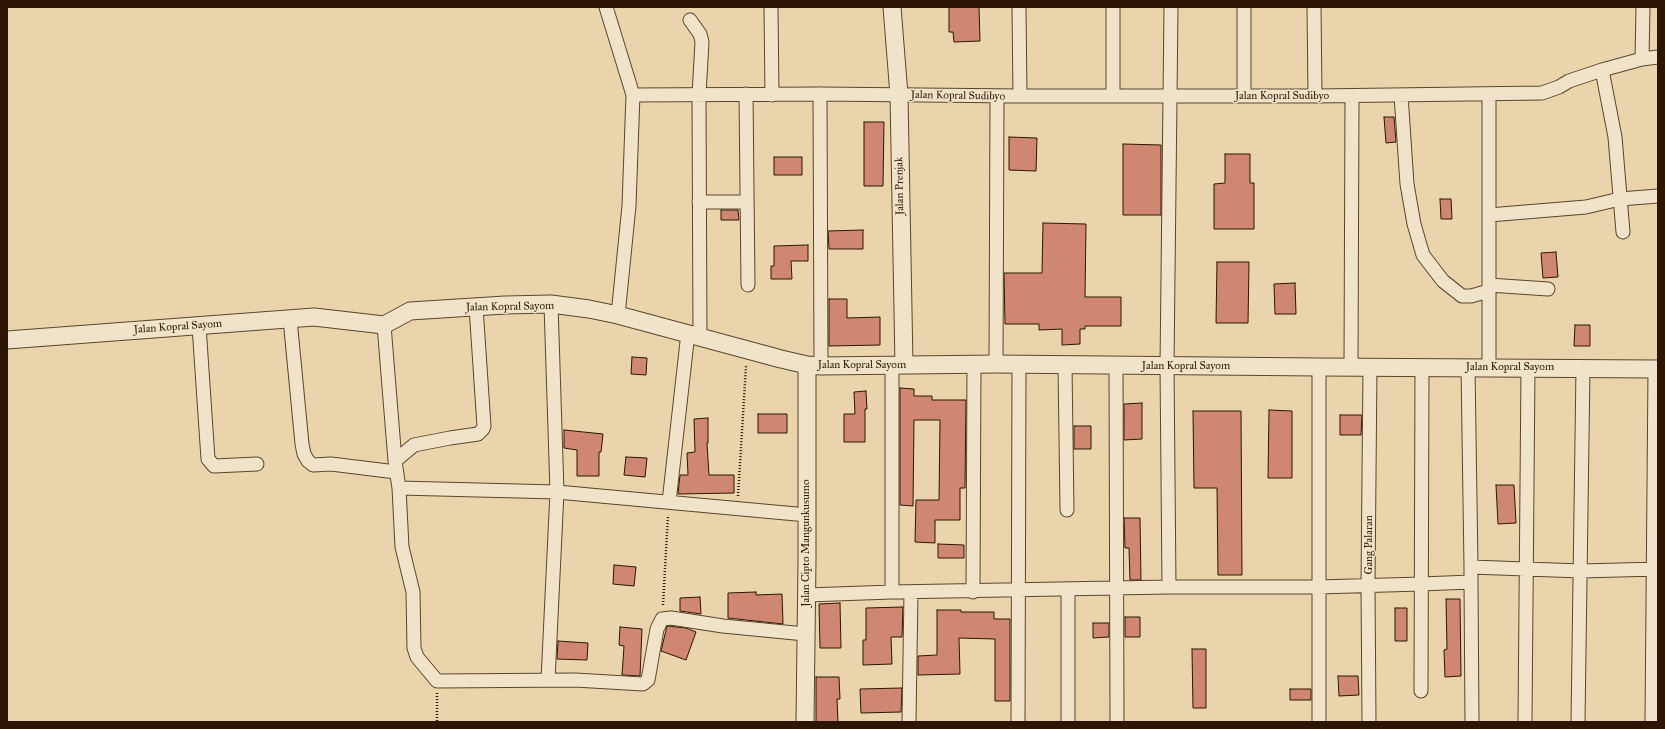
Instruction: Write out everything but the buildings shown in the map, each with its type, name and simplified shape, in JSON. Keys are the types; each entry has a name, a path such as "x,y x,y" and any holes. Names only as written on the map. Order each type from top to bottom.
{"street":[{"path":"606,7 633,95 629,206 618,315"},
{"path":"771,7 772,95"},
{"name":"Jalan Prenjak","path":"892,7 899,95 898,366"},
{"path":"1019,7 1020,96"},
{"path":"1113,7 1113,96"},
{"path":"1169,587 1167,366 1171,7"},
{"path":"1244,7 1244,96"},
{"path":"1314,7 1315,96"},
{"path":"1642,59 1643,7"},
{"path":"669,502 694,335 699,202 699,95 702,42 700,34 690,20"},
{"name":"Jalan Kopral Sudibyo","path":"633,95 820,94 997,96 1352,96 1542,93 1560,87 1569,81 1602,70 1642,59 1658,57"},
{"path":"1602,70 1615,137 1623,232"},
{"path":"746,94 748,285"},
{"path":"814,366 820,94"},
{"path":"1488,94 1489,367"},
{"path":"1401,95 1407,184 1414,224 1423,255 1443,281 1462,296 1471,296 1489,288 1548,290"},
{"path":"996,364 997,96"},
{"path":"1351,367 1352,96"},
{"path":"1489,215 1586,207 1620,200 1658,196"},
{"path":"699,202 747,202"},
{"path":"548,680 558,492 551,304"},
{"name":"Jalan Kopral Sayom","path":"7,340 314,317 384,325 410,311 476,306 551,304 589,309 618,315 814,366 996,364 1319,368 1489,367 1657,369"},
{"path":"396,467 414,445 478,434 483,429 476,306"},
{"path":"290,319 302,444 304,454 308,461 313,465 330,464 396,467"},
{"path":"384,325 399,488 402,547 413,592 414,648 417,657 437,681 548,680 605,681 630,684 646,682 649,676 657,629 662,619 671,618 723,626 805,634"},
{"path":"199,326 208,459 214,466 257,464"},
{"path":"973,592 974,364"},
{"path":"1018,722 1019,365"},
{"path":"1065,365 1067,510"},
{"path":"1116,365 1117,722"},
{"name":"Jalan Cipto Mangunkusumo","path":"805,722 807,515 814,366"},
{"path":"892,592 898,366"},
{"name":"Gang Palaran","path":"1369,722 1368,585 1370,367"},
{"path":"1421,691 1422,367"},
{"path":"1468,367 1472,722"},
{"path":"1319,368 1319,722"},
{"path":"1525,722 1528,368"},
{"path":"1578,722 1583,368"},
{"path":"1652,722 1656,569 1657,369"},
{"path":"399,488 558,492 807,515"},
{"path":"1471,567 1581,570 1656,569"},
{"path":"807,595 1169,587 1318,587 1471,582"},
{"path":"1068,589 1068,722"},
{"path":"909,722 911,592"}],"path":[{"path":"737,509 748,350"},
{"path":"662,619 669,502"},
{"path":"437,681 437,722"}]}
